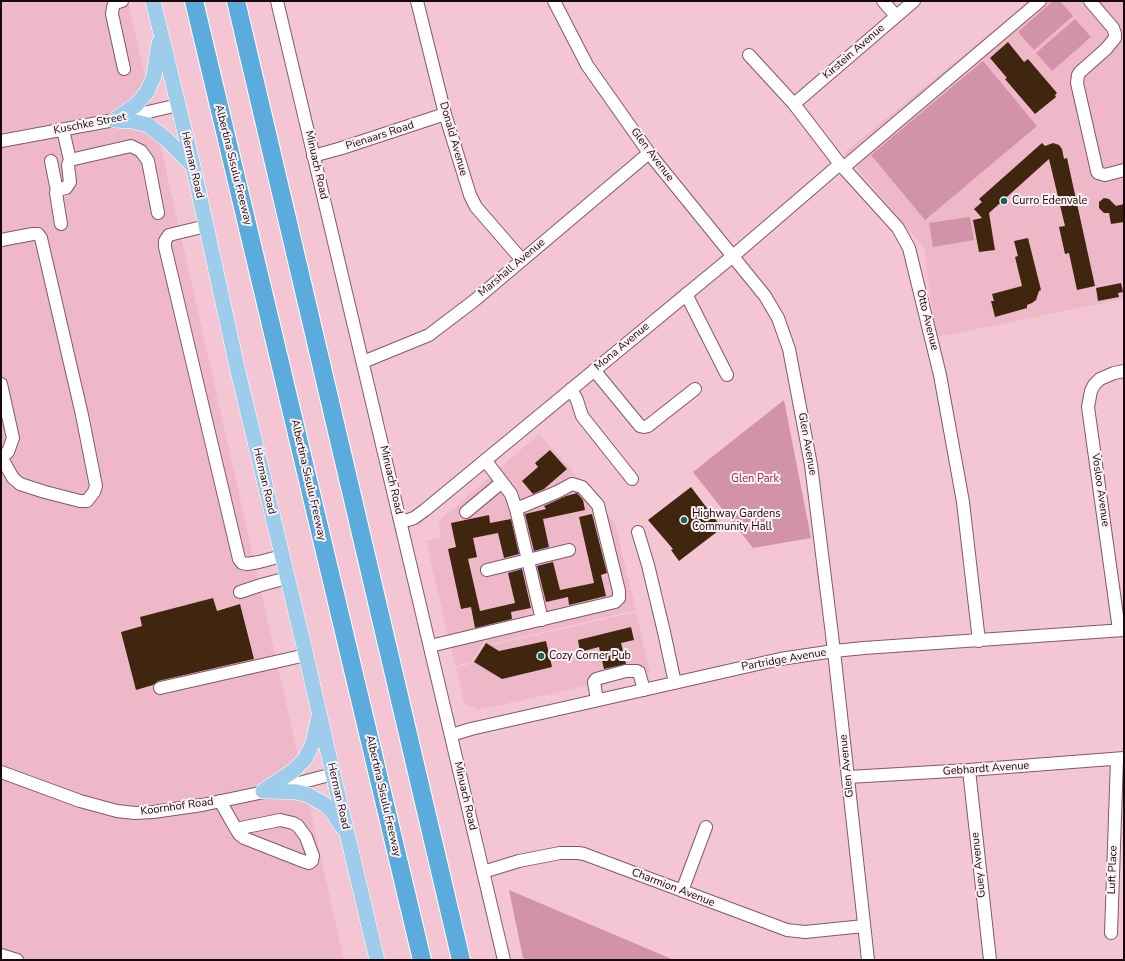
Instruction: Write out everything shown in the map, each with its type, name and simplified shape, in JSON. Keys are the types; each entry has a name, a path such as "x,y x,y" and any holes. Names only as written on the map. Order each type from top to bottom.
{"highway":[{"name":"Albertina Sisulu Freeway","path":"194,1 422,960"},
{"path":"236,1 461,960"}],"main road":[{"name":"Herman Road","path":"152,1 193,166 236,367 306,655 377,960"},
{"path":"114,120 136,105 150,86 154,76 156,64 159,29"},
{"path":"114,120 132,121 148,125 168,140 193,166"},
{"path":"266,791 293,771 305,759 313,743 319,713"},
{"path":"266,791 297,792 317,799 331,810 347,834"}],"street":[{"path":"122,1 115,3 112,7 112,14 124,69"},
{"name":"Minuach Road","path":"277,1 504,960"},
{"name":"Donald Avenue","path":"417,1 466,185 476,207 522,260"},
{"name":"Glen Avenue","path":"554,1 587,65 649,153 765,296 778,318 789,349 811,465 834,651 868,960"},
{"path":"884,1 896,16"},
{"name":"Kirstein Avenue","path":"794,104 914,1"},
{"name":"Mona Avenue","path":"400,520 408,520 419,514 1040,1"},
{"path":"1090,1 1113,28 1115,38 1106,49 1080,72 1077,83 1096,171 1105,175 1124,170"},
{"name":"Otto Avenue","path":"749,55 794,104 841,166 898,228 909,248 940,375 960,487 979,640"},
{"name":"Kuschke Street","path":"1,141 114,120 178,105"},
{"name":"Pienaars Road","path":"313,156 446,114"},
{"path":"57,187 61,189 66,188 70,184 68,165 70,160 63,130"},
{"path":"70,160 131,146 141,151 148,161 158,213"},
{"name":"Marshall Avenue","path":"363,362 429,335 475,300 649,153"},
{"path":"51,161 57,187 56,192 61,224"},
{"path":"206,226 169,235 165,241 165,247 239,559 242,563 259,562 282,556"},
{"path":"1,240 33,234 38,234 42,240 82,415 96,486 94,492 87,500 80,501 45,492 20,484 13,478 1,457 8,452 13,438 1,384"},
{"path":"686,294 727,375"},
{"path":"594,370 640,426 644,427 648,426 695,389"},
{"name":"Vosloo Avenue","path":"1121,630 1088,406 1091,391 1100,379 1124,371"},
{"path":"571,389 577,400 582,416 632,479"},
{"path":"485,460 511,494 516,509 542,620"},
{"path":"466,512 502,482"},
{"path":"430,646 542,620 617,600 620,594 598,506 593,497 582,487 572,484 516,509"},
{"path":"638,532 663,625 675,683"},
{"path":"487,570 569,550"},
{"path":"240,592 287,578"},
{"name":"Partridge Avenue","path":"451,735 471,729 767,662 834,651 1121,630"},
{"path":"160,688 306,655"},
{"path":"597,700 594,682 596,679 626,671 637,670 639,672 644,690"},
{"name":"Gebhardt Avenue","path":"848,777 1120,759"},
{"name":"Luft Place","path":"1111,933 1120,759"},
{"name":"Guey Avenue","path":"969,770 990,960"},
{"name":"Koornhof Road","path":"1,772 80,801 117,811 135,813 195,806 266,791 333,774"},
{"path":"220,801 236,829 239,834 248,840 304,862 309,863 312,861 313,856 306,837 298,826 290,822 277,820 236,829"},
{"path":"682,891 706,827"},
{"name":"Charmion Avenue","path":"483,872 519,861 560,853 578,853 794,931 805,932 864,926"},
{"path":"1,955 17,960"}],"shaded area":[{"path":"1,1 128,1 344,960 1,960"},
{"name":"Curro Edenvale","path":"1029,1 1124,1 1124,299 936,337 924,248 844,153"},
{"path":"539,434 570,468 615,524 636,610 491,644 493,645 636,612 650,672 478,710 464,703 456,668 470,664 487,641 485,640 471,662 455,666 426,541 441,538 439,521"}],"green space":[{"path":"1053,1 1060,1 1073,16 1034,50 1018,32"},
{"path":"1075,19 1091,37 1052,71 1036,53"},
{"path":"983,61 1037,126 925,220 871,155"},
{"path":"970,217 974,240 933,247 929,223"},
{"name":"Glen Park","path":"784,400 811,538 753,548 693,472"},
{"path":"509,890 674,960 527,960 523,958"}],"building":[{"path":"1008,42 1024,62 1028,59 1057,93 1055,95 1056,97 1035,114 1005,79 1007,78 990,58"},
{"path":"1042,143 1045,146 1053,143 1059,145 1062,149 1064,159 1067,158 1095,286 1077,290 1069,253 1065,254 1059,227 1065,226 1049,159 989,213 995,250 979,252 973,220 982,218 974,209 982,202 979,199"},
{"path":"1104,198 1109,199 1116,206 1124,204 1124,222 1111,224 1109,213 1104,213 1099,208 1099,202"},
{"path":"1028,238 1041,290 1039,291 1036,300 1027,305 1027,308 995,317 991,301 994,301 992,294 1022,286 1015,257 1018,256 1014,241"},
{"path":"1121,283 1123,292 1118,293 1119,297 1098,301 1096,288"},
{"path":"550,450 567,469 544,489 533,494 522,481 538,467 535,463"},
{"path":"691,487 722,528 679,561 671,550 673,549 648,520"},
{"path":"577,493 583,500 585,510 543,519 549,547 534,551 525,514 546,509 544,506 566,496"},
{"path":"592,514 607,573 601,575 606,596 569,605 568,597 546,602 537,566 553,562 560,590 594,583 579,517"},
{"path":"489,515 490,523 511,519 519,554 504,558 498,533 473,538 477,557 468,559 480,611 515,603 508,573 522,569 531,608 511,612 512,619 475,628 471,607 461,609 448,549 456,547 451,523"},
{"path":"213,598 217,611 240,604 254,659 158,681 153,685 136,690 121,632 142,626 140,617"},
{"path":"631,627 634,640 621,643 626,664 604,669 599,647 580,652 578,640"},
{"path":"546,641 552,667 502,679 474,662 486,643 499,651"}],"place":[{"name":"Curro Edenvale","path":"1004,201"},
{"name":"Highway Gardens Community Hall","path":"684,520"},
{"name":"Cozy Corner Pub","path":"541,656"}]}
